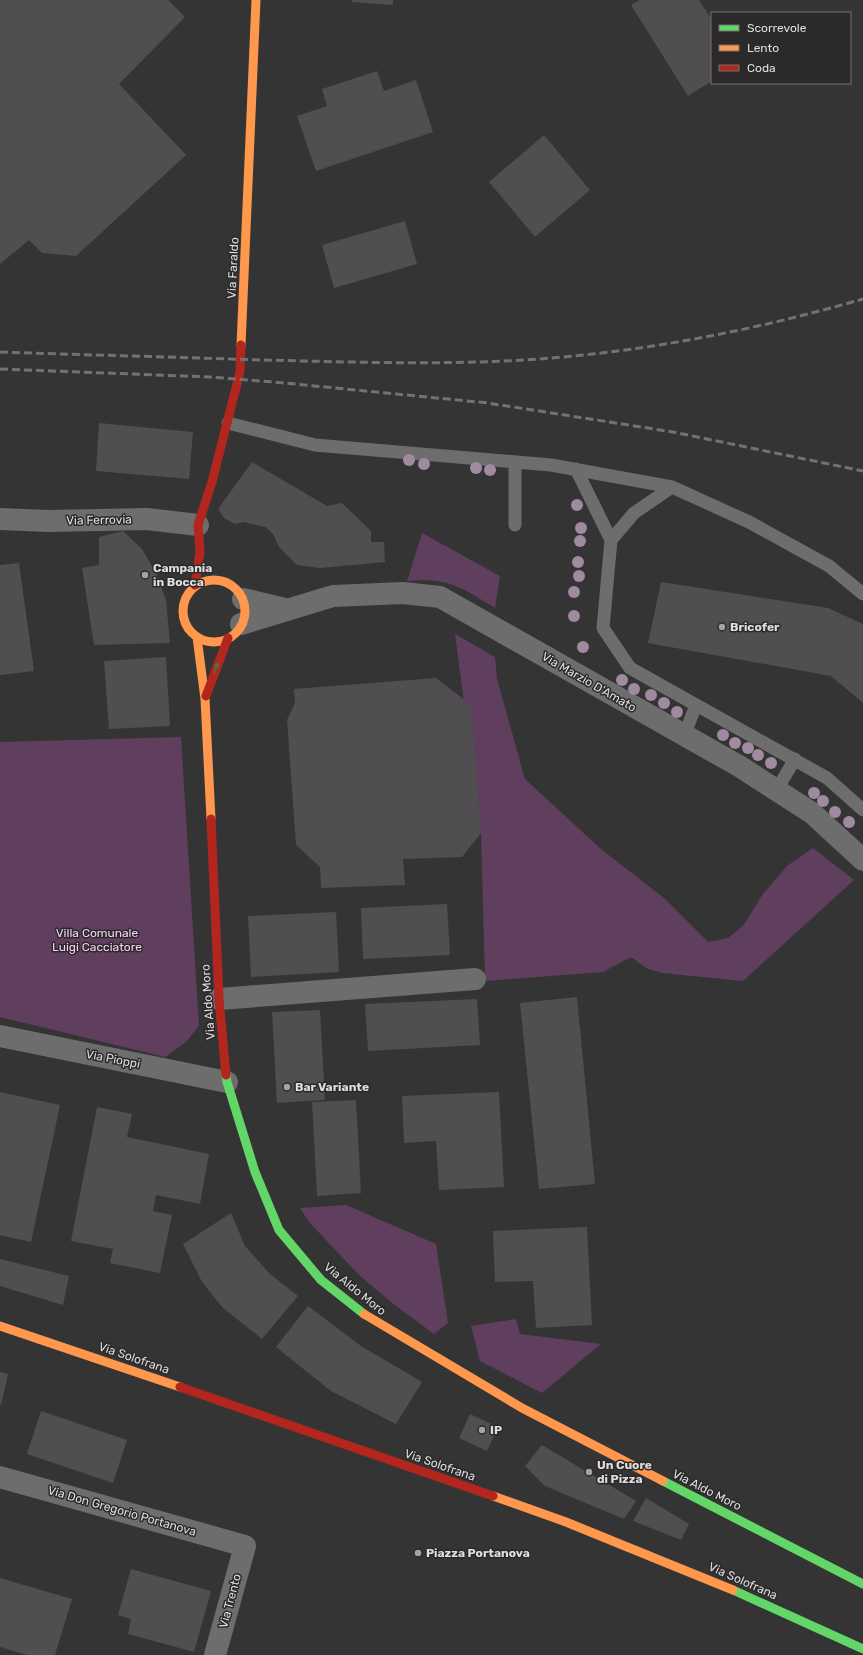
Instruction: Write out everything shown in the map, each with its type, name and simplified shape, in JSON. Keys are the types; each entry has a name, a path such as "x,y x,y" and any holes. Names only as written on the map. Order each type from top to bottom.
{"street":[{"name":"Via Faraldo","path":"198,525 212,482 240,372 247,225 254,2"},
{"name":"Via Ferrovia","path":"0,519 48,521 147,519 198,525"},
{"path":"195,586 200,552 198,525"},
{"path":"200,552 222,581"},
{"path":"235,631 222,641 211,642 197,637 192,633 185,624 183,614 183,603 188,593 203,581 222,581 238,591 243,599 285,609"},
{"name":"Via Marzio D'Amato","path":"235,631 285,609 333,596 403,593 440,597 739,766 812,813 863,860"},
{"name":"Via Aldo Moro","path":"205,699 235,631 244,620 243,599"},
{"name":"Via Aldo Moro","path":"197,637 205,699 219,999 227,1082 256,1172 279,1230 321,1280 370,1319 522,1408 863,1584"},
{"path":"219,999 475,979"},
{"name":"Via Pioppi","path":"0,1036 227,1082"},
{"name":"Via Solofrana","path":"0,1326 566,1522 723,1585 863,1649"},
{"name":"Via Don Gregorio Portanova","path":"0,1477 245,1546"},
{"name":"Via Trento","path":"215,1655 245,1546"}],"lane":[{"path":"228,423 315,445 515,462 576,469 672,487 749,522 829,566 863,594"},
{"path":"514,525 515,462"},
{"path":"576,469 611,540 603,628 630,668 827,778 863,810"},
{"path":"611,540 634,513 672,487"},
{"path":"684,736 696,704"},
{"path":"776,791 795,759"}],"green space":[{"path":"422,533 500,576 495,608 473,594 454,585 433,581 407,581"},
{"path":"455,634 495,657 497,679 525,779 601,849 664,898 708,942 728,938 743,926 763,894 787,866 813,848 854,880 743,981 662,973 646,968 631,957 603,972 485,981 481,833"},
{"name":"Villa Comunale Luigi Cacciatore","path":"181,737 199,1026 186,1042 165,1057 0,1017 0,742"},
{"path":"346,1205 436,1244 448,1323 434,1334 392,1303 359,1275 309,1222 300,1208"},
{"path":"516,1319 520,1334 601,1344 542,1393 480,1361 471,1326"}],"building":[{"path":"0,0 168,0 185,17 119,84 186,155 76,256 42,253 29,240 0,264"},
{"path":"352,0 393,0 393,5 352,2"},
{"path":"640,0 699,0 711,18 711,82 688,96 631,5"},
{"path":"377,71 384,91 416,80 433,132 316,171 297,116 327,106 322,89"},
{"path":"544,135 590,190 535,237 489,182"},
{"path":"405,221 417,264 334,288 322,245"},
{"path":"99,423 193,432 189,479 96,471"},
{"path":"252,462 327,506 342,503 371,531 371,542 384,542 385,562 320,568 297,565 279,547 273,534 266,527 243,522 235,524 224,518 218,509"},
{"path":"123,531 142,549 156,573 166,600 170,643 94,645 82,568 99,565 99,537"},
{"path":"19,563 34,671 0,675 0,565"},
{"path":"661,582 828,608 863,624 863,703 831,676 648,643"},
{"path":"166,657 170,726 109,729 104,661"},
{"path":"436,678 471,705 481,833 462,857 403,859 405,885 321,888 320,867 296,845 287,720 295,703 294,689"},
{"path":"447,904 450,955 363,959 361,908"},
{"path":"336,912 339,972 251,977 248,916"},
{"path":"577,997 595,1184 539,1189 520,1003"},
{"path":"477,999 480,1045 368,1051 365,1004"},
{"path":"320,1010 325,1100 277,1103 272,1012"},
{"path":"0,1092 60,1105 31,1242 0,1235"},
{"path":"499,1092 504,1187 439,1190 436,1141 404,1143 402,1096"},
{"path":"356,1100 361,1193 317,1196 312,1102"},
{"path":"97,1107 132,1114 127,1137 209,1154 200,1204 156,1195 153,1211 172,1215 160,1273 110,1263 113,1249 71,1241"},
{"path":"231,1213 245,1246 270,1274 298,1296 262,1339 222,1307 202,1282 183,1244"},
{"path":"587,1227 592,1325 536,1328 533,1281 495,1282 493,1231"},
{"path":"0,1259 69,1276 63,1305 0,1286"},
{"path":"308,1306 361,1346 422,1382 396,1424 331,1391 276,1347"},
{"path":"0,1372 8,1374 1,1405 0,1404"},
{"path":"41,1411 127,1440 113,1483 27,1454"},
{"path":"470,1414 498,1427 487,1451 459,1438"},
{"path":"542,1445 636,1501 624,1519 545,1486 525,1466"},
{"path":"646,1498 689,1524 681,1540 633,1521"},
{"path":"131,1569 211,1591 194,1652 128,1634 131,1619 118,1615"},
{"path":"0,1578 72,1599 55,1655 27,1655 0,1647"}],"railway":[{"path":"0,352 360,362 426,363 524,360 610,352 695,339 737,331 821,311 863,299"},
{"path":"0,369 210,377 488,403 673,432 863,471"}],"traffic: fast":[{"path":"226,1075 255,1172 279,1230 321,1280 364,1314"},
{"path":"663,1481 863,1584"},
{"path":"733,1590 863,1649"}],"traffic: slow":[{"path":"241,345 256,0"},
{"path":"214,580 226,582 236,589 243,599 245,611 243,623 236,633 226,640 214,642 202,640 192,633 185,623 183,611 185,599 192,589 202,582 214,580"},
{"path":"197,637 205,699 211,819"},
{"path":"364,1314 522,1408 663,1481"},
{"path":"0,1326 180,1387"},
{"path":"493,1496 566,1522 733,1590"}],"traffic: jam":[{"path":"195,585 200,552 198,525 212,482 240,372 241,345"},
{"path":"206,696 228,638"},
{"path":"211,819 219,999 226,1075"},
{"path":"180,1387 493,1496"}],"place":[{"name":"Campania in Bocca","path":"145,575"},
{"name":"Bricofer","path":"722,627"},
{"name":"Bar Variante","path":"287,1087"},
{"name":"IP","path":"482,1430"},
{"name":"Un Cuore di Pizza","path":"589,1472"},
{"name":"Piazza Portanova","path":"418,1553"}]}
